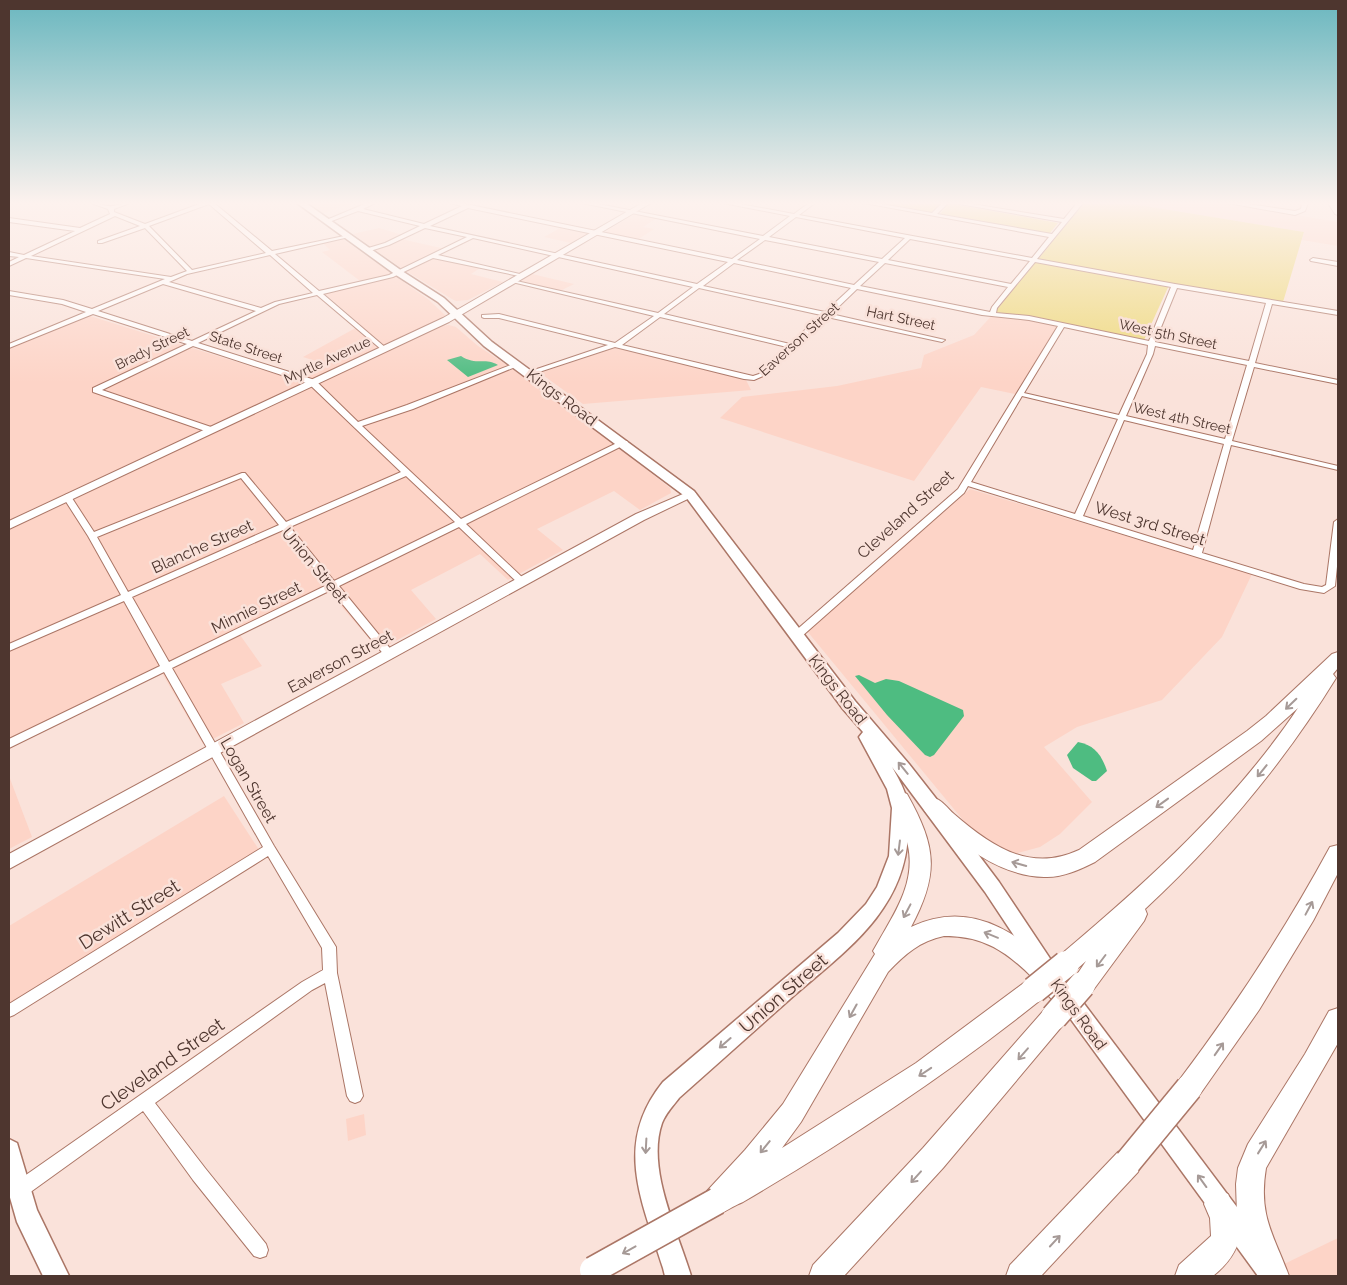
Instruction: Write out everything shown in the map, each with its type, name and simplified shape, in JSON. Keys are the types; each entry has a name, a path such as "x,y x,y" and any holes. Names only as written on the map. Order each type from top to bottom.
{"highway":[{"path":"932,806 975,842 1002,858 1038,868 1070,865 1088,856 1254,736 1273,721 1338,658"},
{"path":"587,1273 779,1166 888,1097 965,1044 1066,964 1162,880 1210,830 1264,769 1301,718 1338,658"},
{"path":"717,1202 755,1160 792,1113 821,1068 910,904 920,874 920,848 900,799"},
{"path":"1021,1276 1128,1162 1189,1088 1233,1028 1285,950 1338,853"},
{"path":"824,1276 933,1158 1068,1001 1162,880"},
{"path":"873,974 893,950 916,933 941,926 961,926 990,934 1013,946 1044,973 1068,1001"},
{"path":"1273,1276 1263,1255 1255,1230 1250,1195 1252,1169 1258,1154 1314,1063 1338,1019"},
{"path":"1190,1276 1222,1247 1227,1239 1227,1227 1218,1204"}],"main road":[{"name":"Kings Road","path":"385,263 438,298 488,344 518,364 690,494 849,705 903,768 932,806 1007,909 1068,1001 1273,1276"},
{"name":"Myrtle Avenue","path":"9,525 457,314 545,263"},
{"name":"Eaverson Street","path":"9,862 640,517 690,494"},
{"name":"Union Street","path":"678,1276 647,1175 646,1140 655,1112 672,1090 838,945 880,901 892,879 898,856 901,819 900,799 892,780 849,705"},
{"path":"9,1151 31,1226 56,1276"}],"street":[{"path":"71,263 171,278"},
{"path":"182,263 190,271"},
{"path":"9,346 171,278 190,271 226,263"},
{"path":"283,263 384,349"},
{"name":"Brady Street","path":"211,430 96,390 278,303 399,273 419,263"},
{"path":"460,263 659,315 791,346"},
{"name":"Hart Street","path":"589,263 942,340"},
{"path":"530,373 616,345 729,263"},
{"name":"West 5th Street","path":"742,263 992,314 1023,317 1338,382"},
{"name":"Eaverson Street","path":"616,345 754,378 760,375 882,263"},
{"path":"894,263 1012,286"},
{"path":"992,314 994,308 1031,263"},
{"path":"1050,263 1338,313"},
{"path":"162,282 261,310"},
{"path":"1078,517 1150,354 1152,340 1175,286"},
{"name":"State Street","path":"9,293 64,302 312,382 522,582"},
{"path":"1197,553 1270,301"},
{"path":"484,316 499,316 616,345"},
{"name":"Cleveland Street","path":"796,635 951,501 966,483 1062,325"},
{"path":"9,338 23,340"},
{"path":"357,425 410,407 518,364"},
{"name":"West 4th Street","path":"1020,394 1338,468"},
{"name":"Minnie Street","path":"9,744 624,443"},
{"name":"Blanche Street","path":"9,648 407,472"},
{"name":"Union Street","path":"92,536 242,475 389,654"},
{"name":"West 3rd Street","path":"966,483 1303,587 1324,590 1330,586 1332,580 1338,522"},
{"name":"Logan Street","path":"67,497 92,536 270,848 329,946 330,973 355,1096"},
{"name":"Dewitt Street","path":"9,1010 270,848"},
{"name":"Cleveland Street","path":"20,1190 307,986 330,973"},
{"path":"144,1101 260,1250"}],"shaded area":[{"path":"336,263 377,263 429,300 446,316 9,520 9,348 87,315 288,378 319,362 303,357 361,325 324,293 364,284"},
{"path":"394,263 460,263 480,268 471,274 503,282 468,300 456,301"},
{"path":"1035,263 1295,263 1283,302 1170,283 1144,340 1033,317 995,312"},
{"path":"532,274 574,284 558,292 517,283"},
{"path":"995,312 1060,323 1015,394 981,387 914,481 720,418 742,397 837,386 921,368 924,355 974,335"},
{"path":"449,325 456,327 478,346 507,365 619,448 670,488 671,493 640,510 614,491 537,529 563,550 508,580 480,554 411,590 436,619 379,650 329,592 240,635 262,666 221,684 244,723 203,744 162,673 9,749 9,530 440,326"},
{"path":"617,347 746,380 751,390 583,404 540,373"},
{"path":"461,356 471,361 489,362 498,365 468,377 447,360"},
{"path":"970,489 1252,574 1222,637 1162,700 1077,727 1044,747 1092,802 1060,834 1040,847 1007,856 977,837 807,631"},
{"path":"859,675 875,683 886,679 899,681 963,710 964,716 934,755 930,757 925,755 887,715 855,676"},
{"path":"1078,742 1084,743 1097,752 1103,761 1107,771 1096,781 1092,781 1073,768 1067,755"},
{"path":"9,776 32,837 9,849"},
{"path":"224,796 265,859 9,1018 9,926"},
{"path":"364,1114 366,1135 348,1141 346,1119"},
{"path":"1338,1238 1338,1276 1290,1276 1282,1265"}]}
